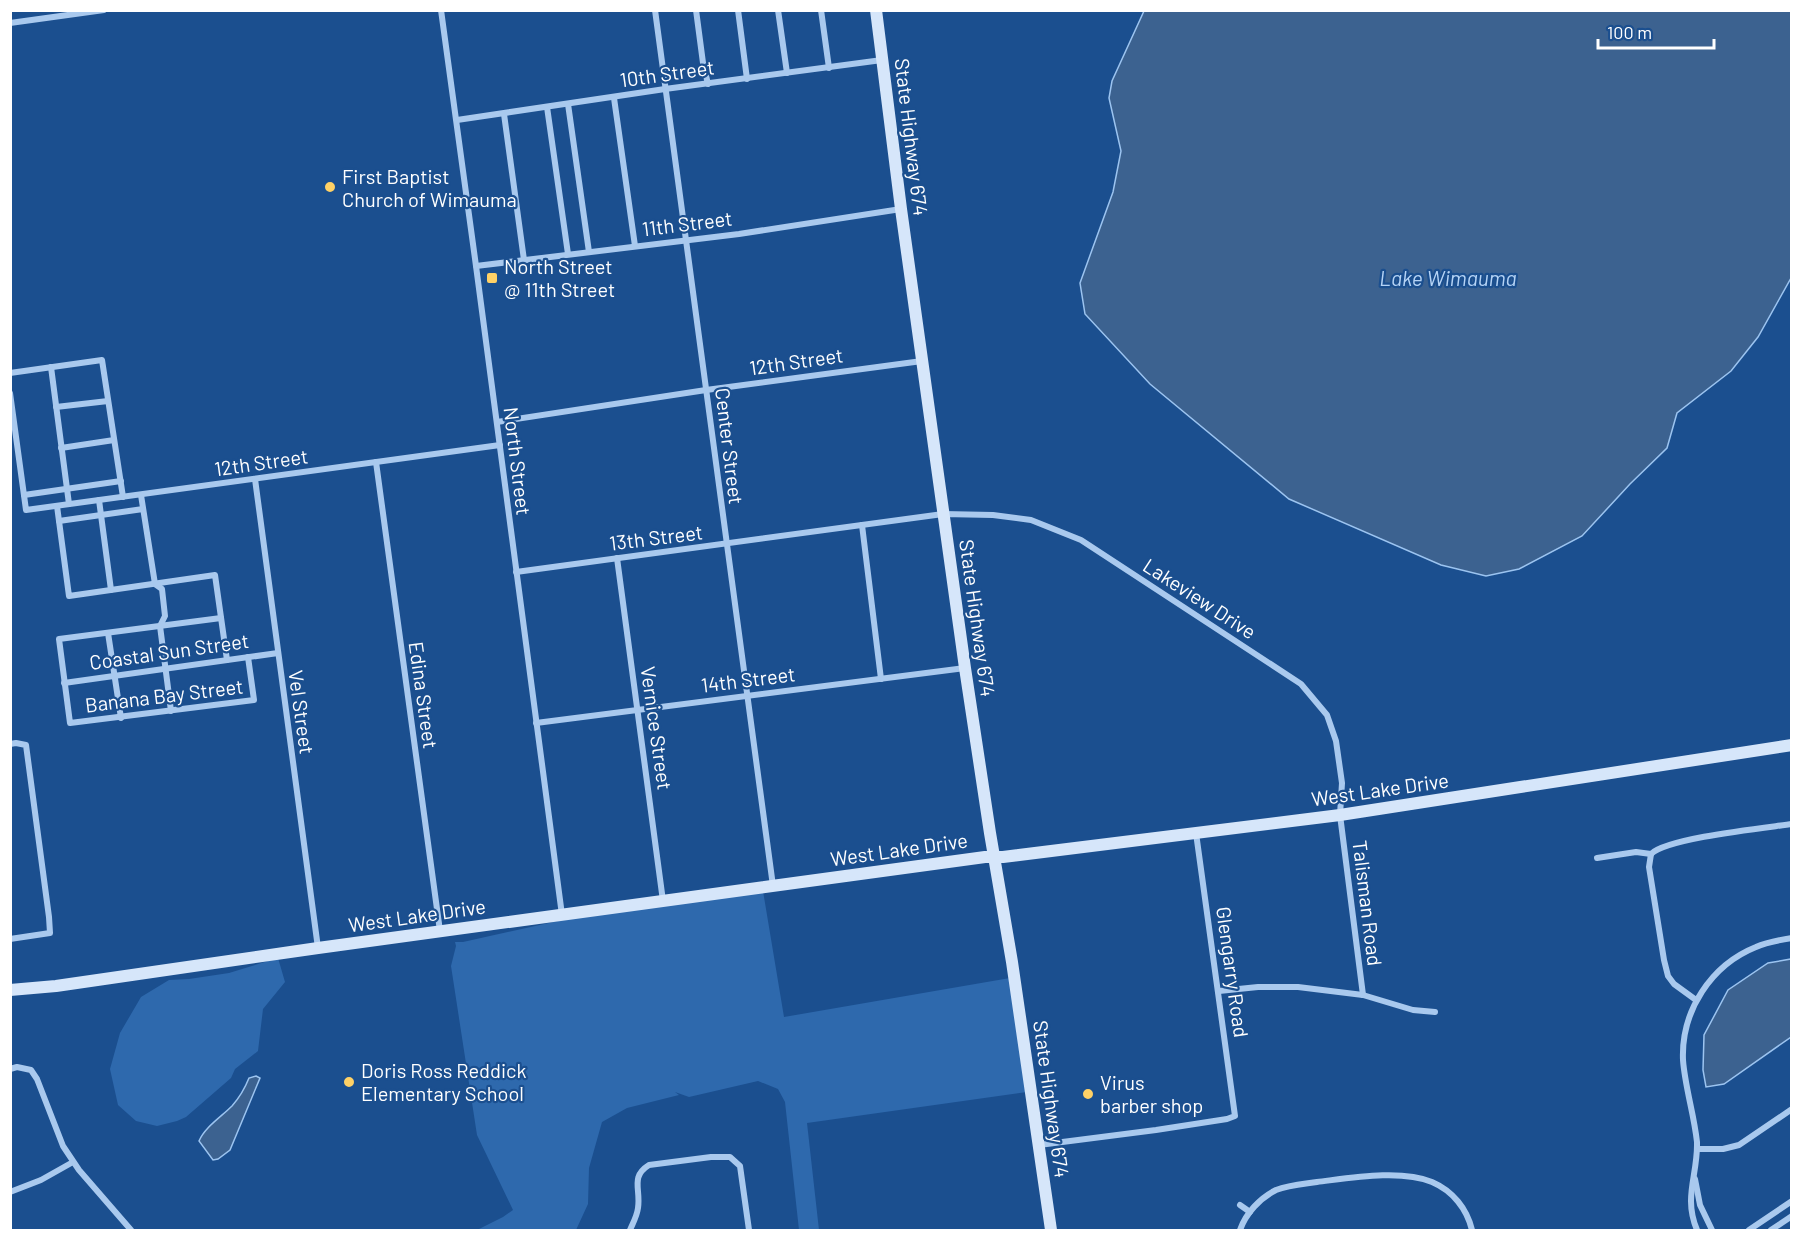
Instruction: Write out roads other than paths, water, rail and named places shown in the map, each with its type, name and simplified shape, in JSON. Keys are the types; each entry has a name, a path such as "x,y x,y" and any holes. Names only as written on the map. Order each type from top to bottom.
{"street":[{"path":"10,23 104,10"},
{"name":"North Street","path":"441,10 562,915"},
{"name":"Center Street","path":"655,10 773,886"},
{"path":"696,10 708,84"},
{"path":"738,10 747,79"},
{"path":"778,10 787,73"},
{"path":"821,10 829,68"},
{"name":"State Highway 674","path":"876,10 965,668 1011,955 1051,1230"},
{"name":"10th Street","path":"457,120 883,60"},
{"path":"614,98 635,246"},
{"path":"568,104 589,252"},
{"path":"548,107 568,254"},
{"path":"504,114 524,260"},
{"name":"11th Street","path":"476,266 686,241 902,209"},
{"path":"10,373 102,360 123,497"},
{"name":"12th Street","path":"496,422 706,390 922,361"},
{"path":"51,367 69,504"},
{"path":"10,393 24,495 121,481"},
{"path":"56,407 108,401"},
{"path":"61,448 114,440"},
{"name":"12th Street","path":"24,495 26,510 500,445"},
{"name":"Edina Street","path":"376,462 440,932"},
{"name":"Vel Street","path":"255,479 318,948"},
{"path":"141,495 155,584 162,589 165,616 160,626 171,711"},
{"path":"99,500 111,590"},
{"path":"57,506 69,596 215,575 227,660"},
{"path":"59,521 143,508"},
{"name":"13th Street","path":"516,572 943,514"},
{"name":"Lakeview Drive","path":"943,514 993,515 1031,520 1081,540 1301,684 1328,715 1336,741 1342,783 1340,815"},
{"path":"862,525 881,679"},
{"name":"Vernice Street","path":"618,558 663,901"},
{"path":"64,683 59,639 221,618"},
{"path":"108,633 121,718"},
{"name":"Coastal Sun Street","path":"64,683 278,653"},
{"name":"Banana Bay Street","path":"64,683 70,723 254,700 248,657"},
{"name":"14th Street","path":"536,723 965,668"},
{"path":"10,744 26,745 50,933 10,939"},
{"name":"West Lake Drive","path":"10,990 56,986 985,857 1003,857 1340,815 1791,745"},
{"name":"Talisman Road","path":"1340,815 1363,995"},
{"path":"1696,1000 1674,984 1668,976 1649,867 1651,854 1654,850 1698,838 1791,824"},
{"name":"Glengarry Road","path":"1039,1144 1156,1130 1235,1116 1196,833"},
{"path":"1597,858 1636,852 1651,854"},
{"path":"1697,1230 1690,1208 1690,1192 1697,1149 1684,1072 1683,1049 1686,1026 1696,1000 1715,974 1739,956 1766,944 1791,938"},
{"path":"1219,991 1258,987 1298,987 1363,995 1409,1009 1435,1012"},
{"path":"10,1069 17,1067 31,1070 37,1079 63,1146 72,1162 130,1230"},
{"path":"1697,1149 1723,1149 1739,1145 1791,1109"},
{"path":"630,1230 638,1208 638,1176 641,1170 649,1165 711,1157 730,1157 740,1166 749,1230"},
{"path":"10,1192 41,1180 72,1162"},
{"path":"1695,1169 1698,1197 1712,1230"},
{"path":"1240,1230 1250,1212 1267,1196 1284,1188 1368,1175 1425,1180 1439,1186 1453,1195 1468,1216 1472,1230"},
{"path":"1453,1195 1458,1189"},
{"path":"1749,1230 1791,1202"},
{"path":"1240,1205 1250,1212"},
{"path":"1771,1230 1791,1216"}],"water":[{"name":"Lake Wimauma","path":"1144,11 1791,11 1791,278 1758,337 1731,371 1677,413 1667,448 1582,536 1519,569 1486,576 1441,565 1289,499 1150,384 1085,314 1080,283 1113,192 1121,151 1109,98 1112,81"},
{"path":"1791,959 1791,1037 1724,1084 1706,1087 1703,1070 1704,1035 1728,990 1768,963"},
{"path":"256,1076 260,1078 230,1150 213,1160 199,1141 209,1127 235,1103 249,1078"}],"place":[{"name":"First Baptist Church of Wimauma","path":"330,187"},
{"name":"North Street @ 11th Street","path":"492,278"},
{"name":"Doris Ross Reddick Elementary School","path":"349,1082"},
{"name":"Virus barber shop","path":"1088,1094"}]}
